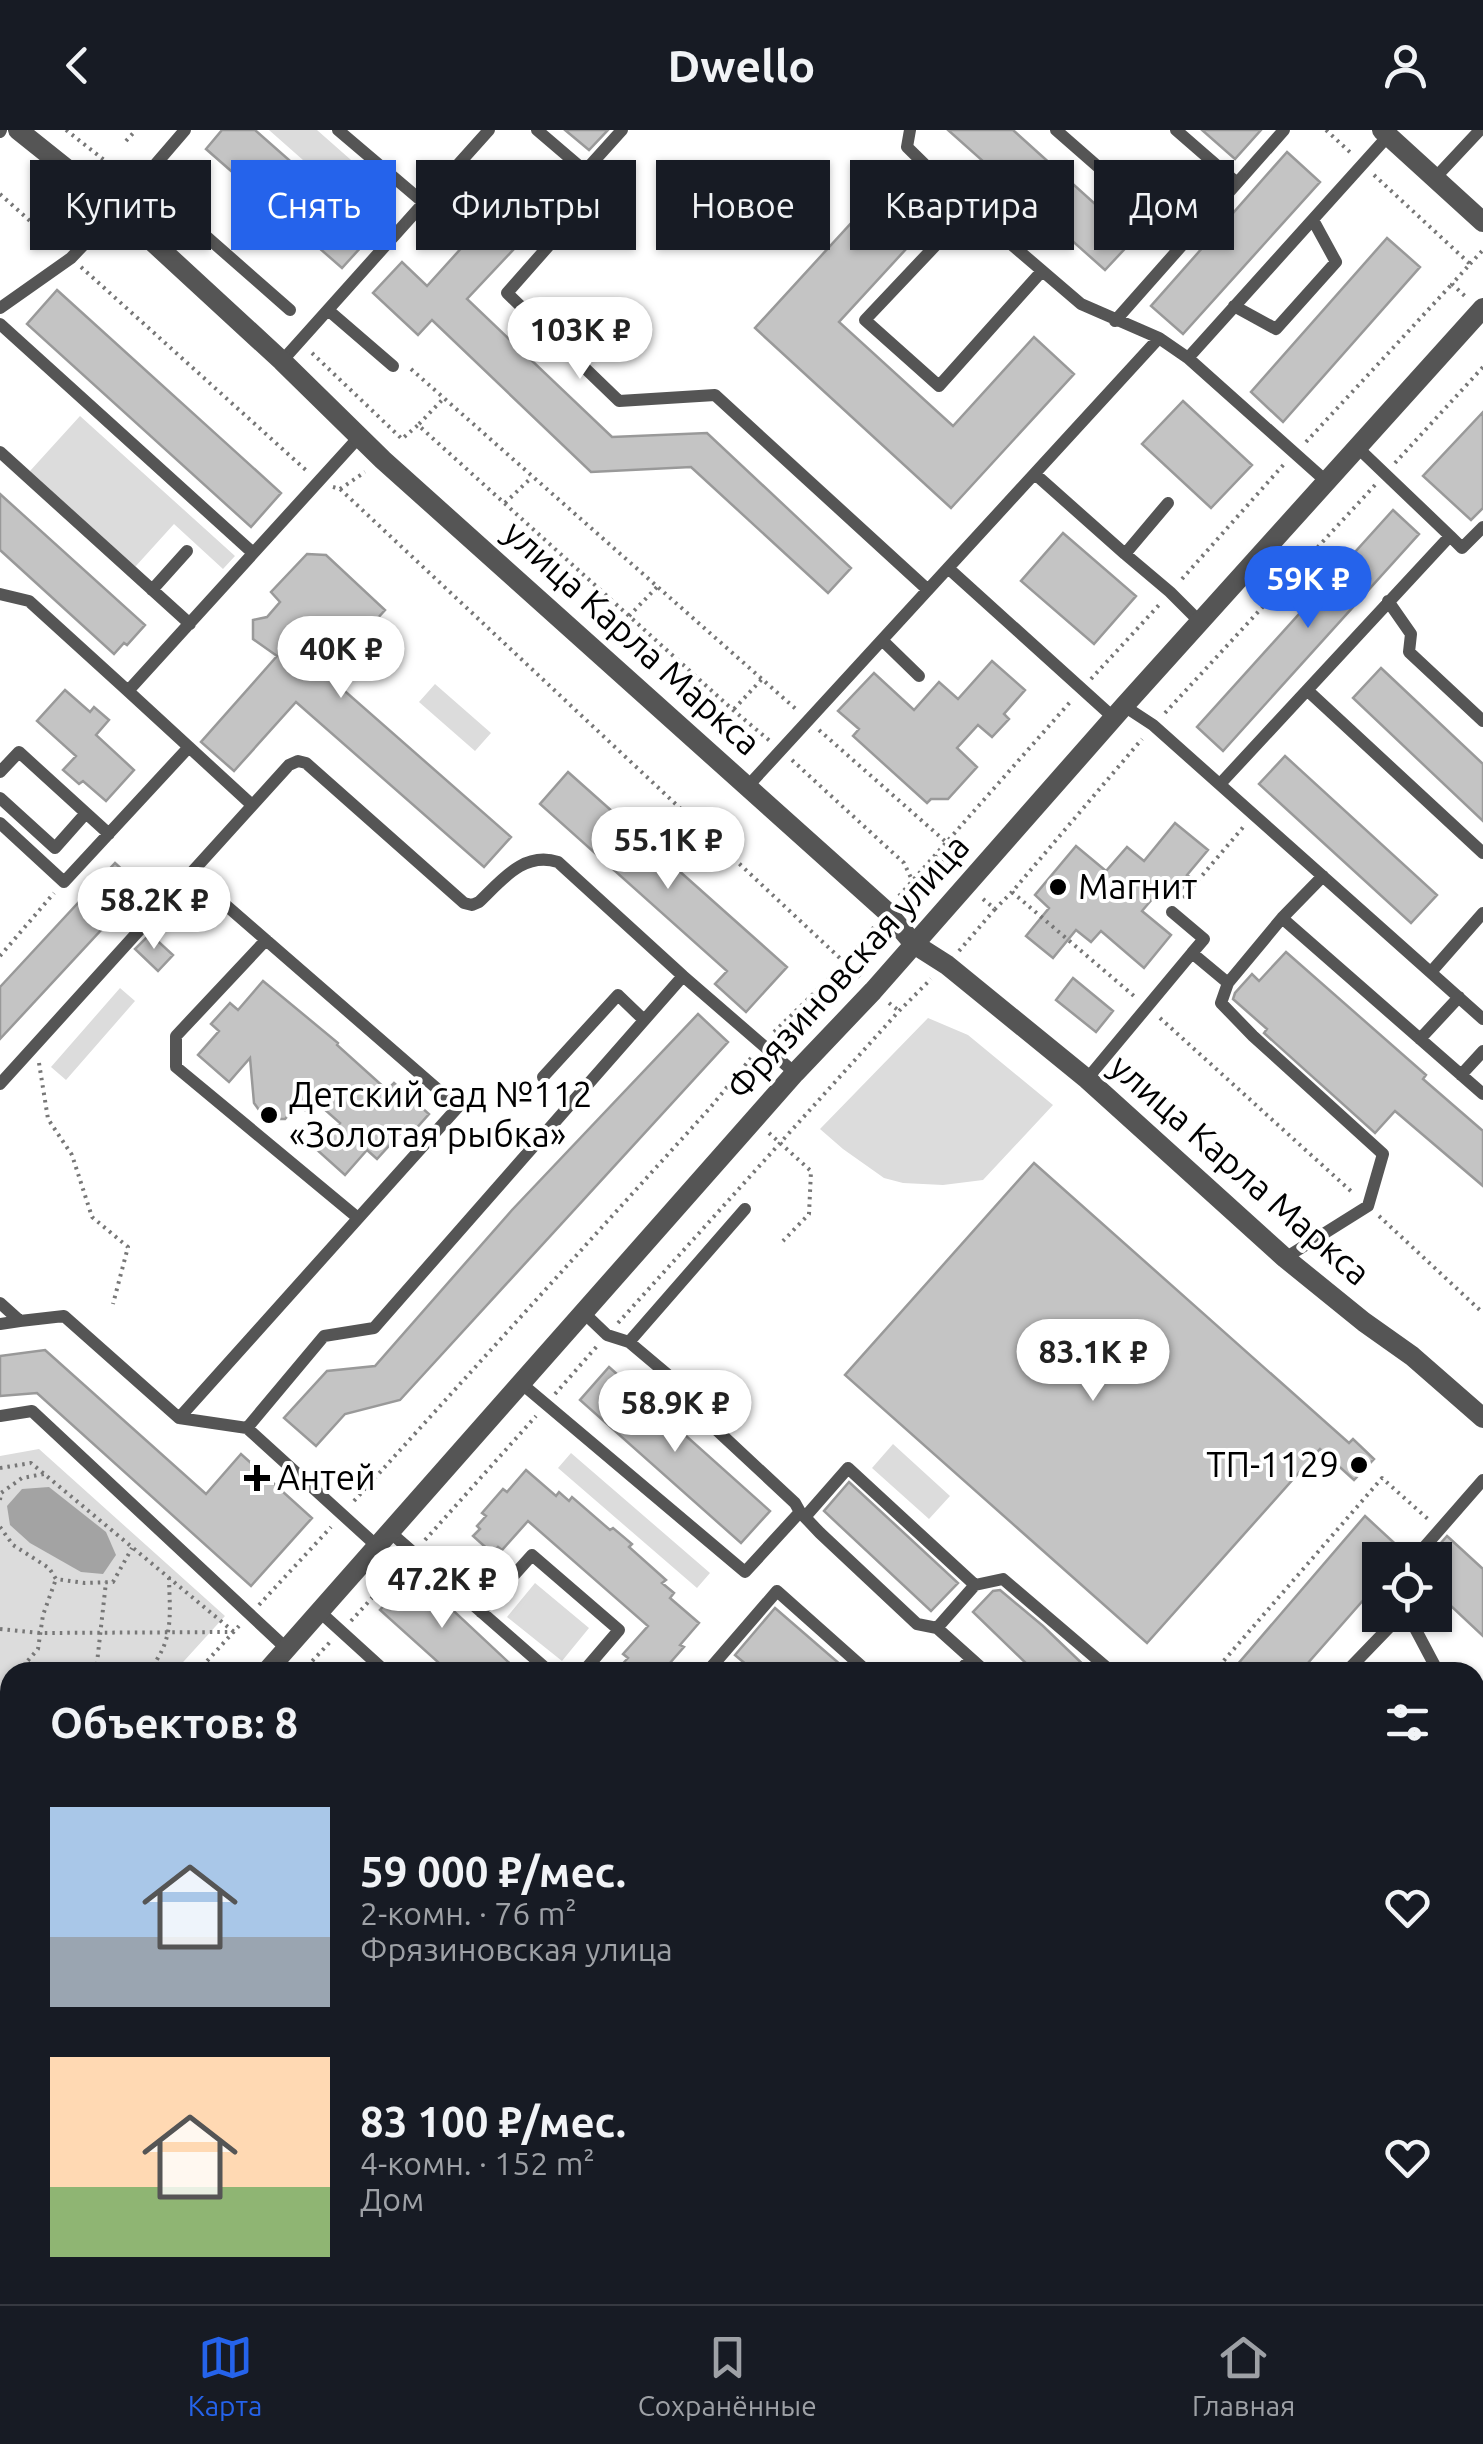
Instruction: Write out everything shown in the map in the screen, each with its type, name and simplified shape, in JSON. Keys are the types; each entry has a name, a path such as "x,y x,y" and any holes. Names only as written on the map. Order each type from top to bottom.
{"street":[{"name":"улица Карла Маркса","path":"18,130 56,160"},
{"path":"1385,133 1483,222"},
{"name":"улица Карла Маркса","path":"162,250 359,437 886,911 914,944 946,965 1088,1079 1285,1258 1412,1356 1483,1418"},
{"name":"Фрязиновская улица","path":"275,1662 795,1073 873,991 1482,309"}],"lane":[{"path":"160,160 184,130"},
{"path":"338,130 416,196"},
{"path":"462,160 489,130"},
{"path":"537,130 572,160"},
{"path":"595,160 622,130"},
{"path":"910,130 907,148 919,160"},
{"path":"1056,130 1094,163"},
{"path":"1176,130 1238,182"},
{"path":"1234,186 1284,130"},
{"path":"1435,178 1480,130"},
{"path":"1188,358 1363,164 1385,133"},
{"path":"282,361 416,212"},
{"path":"1234,306 1276,329 1336,262 1312,220"},
{"path":"211,244 290,310"},
{"path":"3,305 79,250"},
{"path":"544,250 507,292 619,401 714,395 928,590"},
{"path":"931,250 865,320 939,386 1042,271"},
{"path":"1018,250 1081,304 1159,338 1188,358 1327,482"},
{"path":"1115,321 1177,250"},
{"path":"328,310 394,366"},
{"path":"0,324 253,554"},
{"path":"748,786 1159,338"},
{"path":"128,691 359,437"},
{"path":"1358,448 1462,548 1483,527"},
{"path":"0,452 190,624"},
{"path":"1035,474 1200,622"},
{"path":"1125,554 1168,504"},
{"path":"1220,784 1450,536"},
{"path":"152,590 188,551"},
{"path":"948,568 1081,690 1119,712 1154,725 1483,1019"},
{"path":"0,594 29,601 252,805"},
{"path":"1388,601 1411,634 1410,652 1483,721"},
{"path":"882,640 920,676"},
{"path":"1307,690 1483,853"},
{"path":"0,822 64,882 188,747"},
{"path":"0,772 18,752 109,834"},
{"path":"0,1084 288,765 298,761 464,903 479,902 518,866 531,860 545,858 558,862 795,1073"},
{"path":"0,798 55,848 86,813"},
{"path":"180,1418 458,1107 190,874"},
{"path":"1285,1258 1368,1206 1383,1154 1252,1036 1221,1002 1228,983 1323,876"},
{"path":"1088,1079 1204,939 1172,912"},
{"path":"1431,972 1483,913"},
{"path":"1282,918 1483,1094"},
{"path":"266,940 176,1036 176,1067 358,1218"},
{"path":"1192,953 1228,983"},
{"path":"247,1428 324,1336 374,1328 683,976"},
{"path":"544,1077 618,995 644,1020"},
{"path":"1420,1039 1459,997"},
{"path":"1462,1075 1483,1051"},
{"path":"629,1342 745,1209"},
{"path":"0,1303 20,1321"},
{"path":"584,1313 607,1335 629,1342 666,1374 692,1407 916,1624 937,1628 974,1662"},
{"path":"0,1324 64,1316 180,1418 247,1428 342,1514 414,1552 538,1662"},
{"path":"522,1384 745,1572 848,1468 976,1585"},
{"path":"0,1416 32,1411 287,1649"},
{"path":"1430,1542 1483,1480"},
{"path":"481,1612 532,1555 619,1630 592,1662"},
{"path":"937,1628 976,1585 1003,1579 1100,1662"},
{"path":"716,1662 777,1591 857,1662"},
{"path":"320,1612 375,1662"},
{"path":"1356,1662 1387,1632"},
{"path":"1415,1632 1433,1662"},
{"path":"968,1662 971,1659"}],"path":[{"path":"66,130 107,160"},
{"path":"126,141 136,130"},
{"path":"1326,130 1470,264"},
{"path":"0,194 318,482 340,489 873,991 899,1010"},
{"path":"206,1662 710,1109 762,1045 846,962 912,880 1081,690 1483,250"},
{"path":"1452,284 1482,309"},
{"path":"300,342 402,439 444,398"},
{"path":"312,1662 899,1010 1012,892 1154,725 1483,367"},
{"path":"410,369 946,842"},
{"path":"418,424 904,863 912,880"},
{"path":"505,504 532,477"},
{"path":"629,616 657,587"},
{"path":"733,710 762,680"},
{"path":"1172,912 1254,814"},
{"path":"935,856 995,909"},
{"path":"0,956 64,882"},
{"path":"1012,892 1147,1007 1483,1313"},
{"path":"36,1044 48,1118 72,1156 92,1217 128,1247 113,1304"},
{"path":"754,1120 811,1171 809,1214 783,1242"},
{"path":"0,1468 31,1463 234,1632"},
{"path":"0,1500 1,1494 22,1478 44,1474"},
{"path":"1223,1662 1382,1478 1440,1530"},
{"path":"0,1527 13,1545 49,1568 56,1579 113,1582 132,1548"},
{"path":"155,1662 168,1642 169,1578"},
{"path":"27,1662 38,1650 42,1616 56,1579"},
{"path":"97,1662 106,1582"},
{"path":"0,1629 101,1634 234,1632"}],"shaded area":[{"path":"269,130 317,130 351,160 303,160"},
{"path":"80,416 235,556 223,569 174,524 135,567 30,471"},
{"path":"435,684 491,733 475,751 419,702"},
{"path":"120,988 135,1001 66,1080 51,1067"},
{"path":"928,1018 968,1035 1053,1105 983,1180 943,1185 884,1178 820,1129"},
{"path":"893,1444 950,1496 929,1519 872,1468"},
{"path":"39,1449 225,1616 183,1662 0,1662 0,1456"},
{"path":"571,1453 710,1573 697,1588 558,1468"},
{"path":"49,1487 106,1532 116,1555 103,1574 81,1572 30,1543 10,1525 7,1506 22,1489"},
{"path":"535,1583 589,1628 562,1661 507,1617"}],"building":[{"path":"222,130 255,130 289,160 231,160 231,171 206,149"},
{"path":"565,130 608,130 589,150"},
{"path":"948,130 1013,130 1046,160 982,160"},
{"path":"1202,130 1261,130 1235,159"},
{"path":"1287,152 1320,182 1183,334 1151,306 1200,250 1234,250 1234,212"},
{"path":"1074,185 1094,203 1094,250 1124,250 1105,270 1074,242"},
{"path":"850,224 850,250 905,250 839,322 953,426 1034,337 1074,374 951,508 755,328"},
{"path":"1387,238 1420,267 1283,422 1251,392"},
{"path":"321,250 358,250 342,268"},
{"path":"460,250 513,250 467,299 612,437 707,433 851,568 828,593 691,467 591,472 432,320 418,335 373,293 402,262 427,286"},
{"path":"57,290 281,493 251,527 27,324"},
{"path":"1183,401 1252,465 1211,508 1142,444"},
{"path":"1483,412 1483,508 1471,520 1423,476"},
{"path":"0,494 145,625 127,645 124,643 114,654 0,550"},
{"path":"1393,510 1419,534 1223,751 1197,727"},
{"path":"1063,533 1136,596 1094,644 1021,581"},
{"path":"307,554 326,555 385,610 376,620 387,629 366,652 328,619 298,650 511,837 484,867 296,702 234,771 201,742 277,656 253,639 253,620 267,617 280,602 271,592"},
{"path":"992,661 1025,690 1004,714 1009,719 992,737 978,725 957,748 977,767 948,799 931,799 927,803 853,736 859,729 838,711 874,673 914,710 939,682 958,699"},
{"path":"1381,668 1483,764 1483,821 1353,698"},
{"path":"65,690 90,712 94,707 109,720 96,735 134,770 106,801 63,770 76,756 37,721"},
{"path":"1285,756 1437,895 1411,923 1259,784"},
{"path":"568,772 787,967 746,1012 715,984 727,971 540,804"},
{"path":"1175,823 1208,850 1187,875 1191,878 1177,895 1165,884 1142,911 1171,935 1144,968 1101,931 1091,942 1076,930 1053,958 1026,936 1049,908 1035,895 1076,846 1106,871 1127,847 1144,861"},
{"path":"115,863 141,887 0,1039 0,987"},
{"path":"150,934 173,955 158,971 135,949"},
{"path":"1286,952 1426,1075 1423,1079 1483,1131 1483,1186 1395,1111 1375,1133 1264,1033 1267,1029 1233,999 1252,974 1259,981"},
{"path":"1073,978 1113,1011 1096,1032 1056,1000"},
{"path":"263,981 387,1090 394,1083 429,1114 413,1132 407,1126 377,1159 367,1150 345,1175 316,1149 340,1123 314,1100 305,1110 298,1104 285,1119 273,1119 262,1114 254,1103 250,1058 229,1082 198,1055 219,1031 211,1024 230,1003 238,1010"},
{"path":"698,1014 728,1042 400,1400 345,1414 316,1446 284,1418 327,1371 375,1366 512,1210"},
{"path":"1034,1163 1349,1443 1353,1439 1374,1459 1354,1480 1320,1449 1147,1643 845,1375"},
{"path":"45,1350 206,1494 241,1454 312,1518 251,1586 37,1393 0,1396 0,1356"},
{"path":"609,1367 770,1511 741,1543 580,1400"},
{"path":"526,1470 556,1496 559,1492 569,1501 572,1497 632,1544 629,1547 666,1580 662,1583 674,1593 670,1598 699,1623 671,1662 624,1662 628,1658 623,1654 648,1626 528,1521 502,1550 498,1547 492,1553 473,1536 486,1516 482,1513 503,1489 507,1492"},
{"path":"849,1482 958,1583 931,1611 824,1511"},
{"path":"1365,1516 1393,1542 1362,1542 1362,1601 1309,1662 1240,1662"},
{"path":"1447,1536 1483,1569 1483,1636 1452,1607 1452,1542 1442,1542"},
{"path":"413,1573 508,1662 438,1662 380,1610"},
{"path":"1000,1590 1081,1662 1025,1662 973,1612 993,1591"},
{"path":"775,1608 837,1662 743,1662 735,1655"}],"place":[{"name":"Магнит","path":"1058,887"},
{"name":"Детский сад №112 «Золотая рыбка»","path":"269,1115"},
{"name":"ТП-1129","path":"1359,1465"},
{"name":"Антей","path":"257,1478"}]}
